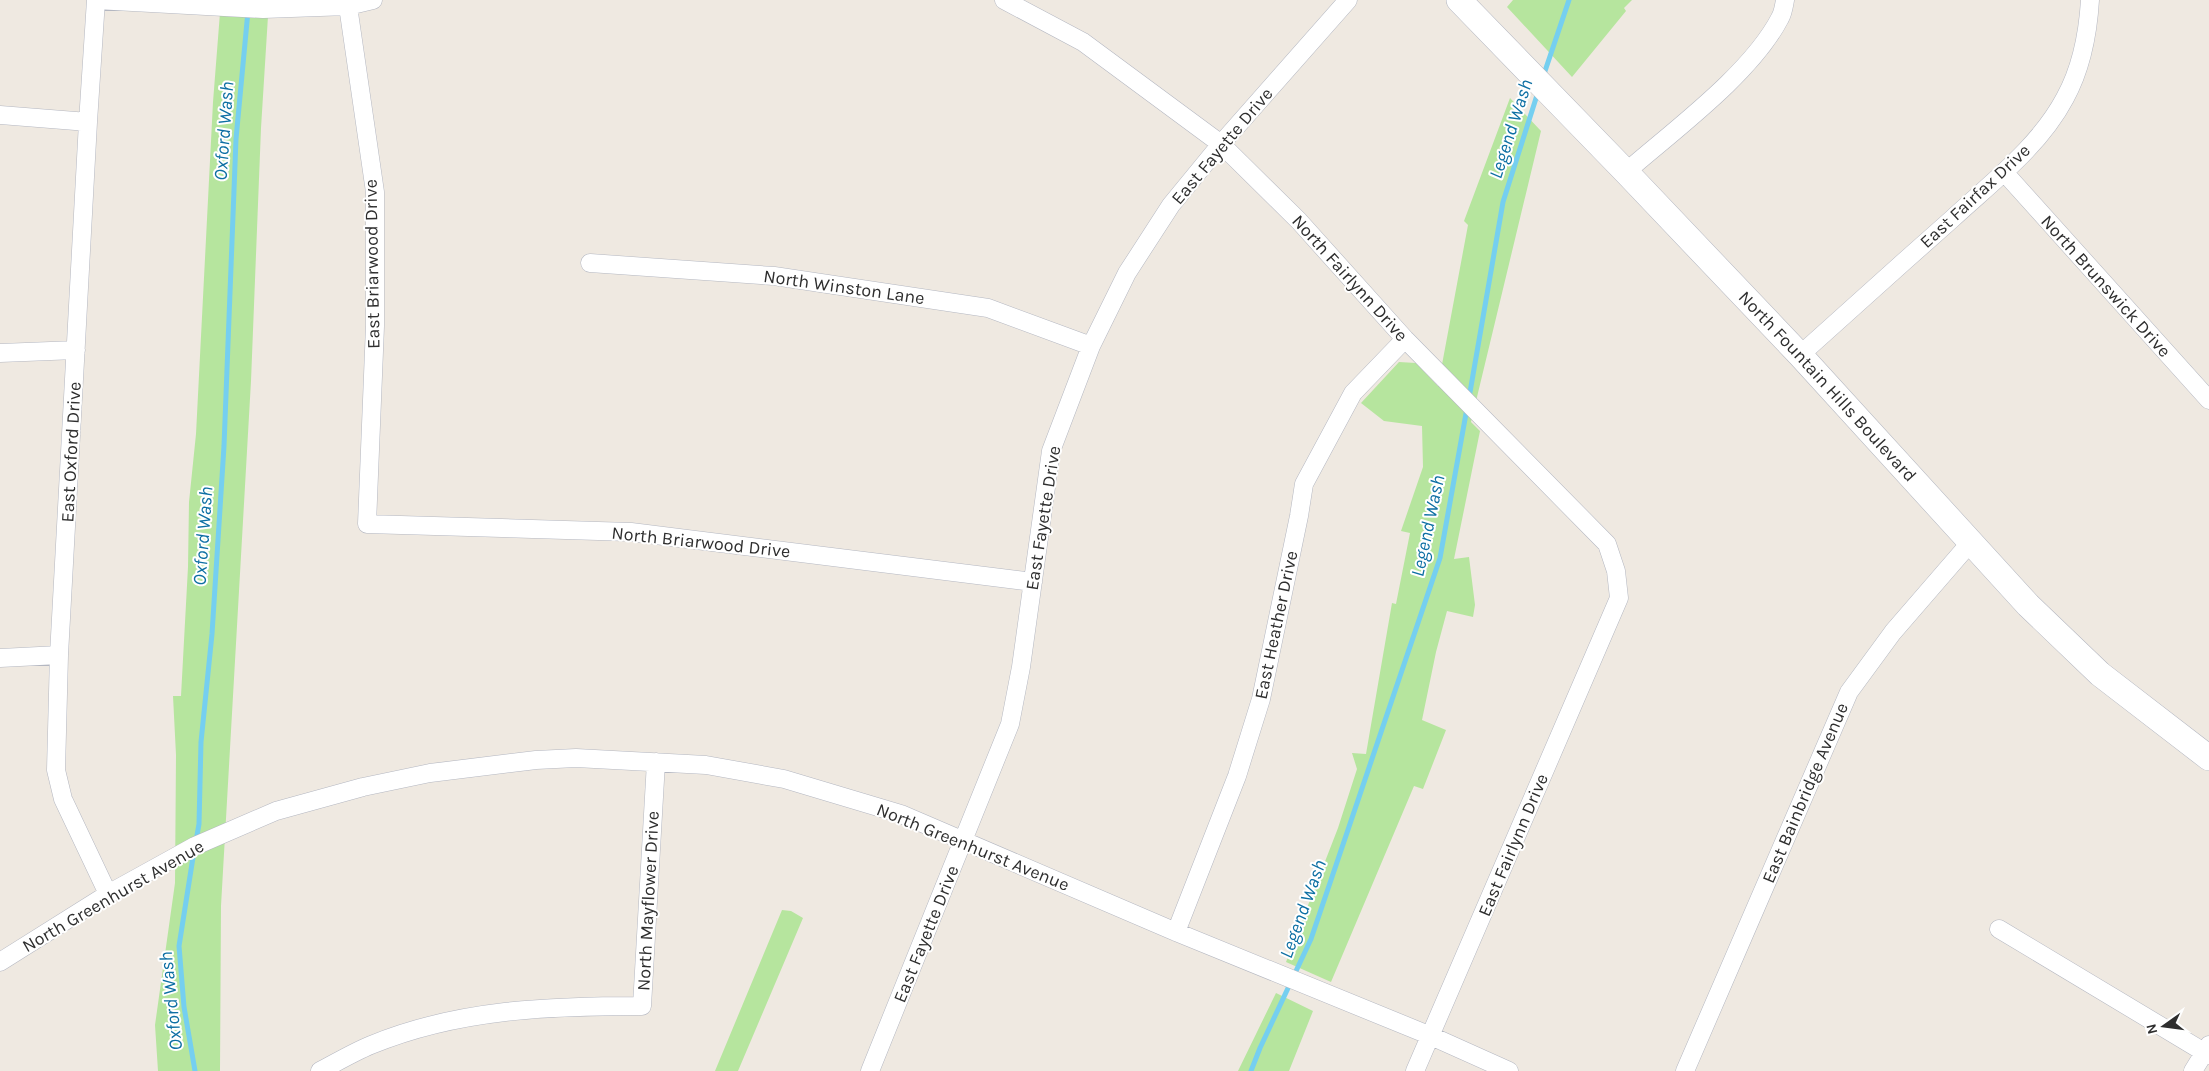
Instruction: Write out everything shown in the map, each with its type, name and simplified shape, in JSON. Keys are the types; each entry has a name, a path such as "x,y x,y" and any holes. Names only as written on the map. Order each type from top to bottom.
{"main road":[{"name":"North Fountain Hills Boulevard","path":"1459,0 1800,355 2028,605 2100,674 2209,758"}],"street":[{"path":"96,0 263,10 348,6 373,0"},
{"name":"East Oxford Drive","path":"96,0 59,655 56,770 66,806 108,894"},
{"name":"North Fairlynn Drive","path":"1004,0 1083,42 1221,144 1299,222 1405,339 1607,544 1616,571 1619,598 1611,619"},
{"name":"East Fayette Drive","path":"876,1069 1010,724 1021,667 1051,451 1091,346 1127,273 1171,206 1221,144 1348,0"},
{"path":"1626,172 1719,92 1753,57 1780,18 1786,0"},
{"name":"East Fairfax Drive","path":"1800,355 2004,172 2042,134 2065,98 2075,75 2089,27 2090,0"},
{"name":"East Briarwood Drive","path":"348,6 375,192 375,326 367,524"},
{"path":"0,115 88,122"},
{"name":"North Brunswick Drive","path":"2004,172 2209,400"},
{"name":"North Winston Lane","path":"590,262 774,276 988,308 1091,346"},
{"name":"East Heather Drive","path":"1176,932 1237,776 1261,699 1304,484 1352,393 1405,339"},
{"path":"0,353 76,350"},
{"name":"North Briarwood Drive","path":"367,524 631,532 1033,582"},
{"name":"East Bainbridge Avenue","path":"1685,1071 1849,692 1893,632 1970,543"},
{"name":"East Fairlynn Drive","path":"1415,1071 1611,619"},
{"path":"0,658 59,655"},
{"name":"North Greenhurst Avenue","path":"0,962 108,894 195,846 276,811 363,787 430,773 536,760 576,758 706,765 784,779 901,814 1176,932 1431,1036 1509,1071"},
{"name":"North Mayflower Drive","path":"320,1071 371,1045 418,1030 480,1015 519,1009 562,1006 642,1006 656,762"},
{"path":"1999,928 2208,1051 2193,1071"}],"green space":[{"path":"221,0 269,0 261,128 251,381 221,906 220,1071 158,1071 155,1025 175,883 176,755 173,696 181,696 188,567 189,502 196,434 213,102"},
{"path":"1513,0 1632,0 1624,8 1626,11 1572,77 1507,7"},
{"path":"1510,98 1541,131 1471,422 1480,431 1454,559 1469,557 1475,605 1473,617 1447,611 1436,652 1422,720 1446,730 1423,789 1414,786 1331,982 1286,962 1338,828 1357,769 1352,753 1366,754 1392,603 1396,604 1410,533 1401,531 1423,467 1422,426 1384,421 1361,403 1399,362 1416,363 1438,386 1468,225 1464,221"},
{"path":"782,910 791,911 803,918 738,1071 715,1071"},
{"path":"1276,993 1313,1011 1289,1071 1238,1071"}],"waterway":[{"name":"Legend Wash","path":"1543,77 1569,0"},
{"name":"Oxford Wash","path":"196,841 199,824 201,742 212,634 224,446 236,139 248,11"},
{"name":"Legend Wash","path":"1469,398 1503,202 1538,92"},
{"name":"Legend Wash","path":"1251,1071 1311,939 1440,558 1467,408"},
{"name":"Oxford Wash","path":"194,851 179,946 184,1007 195,1071"}]}
